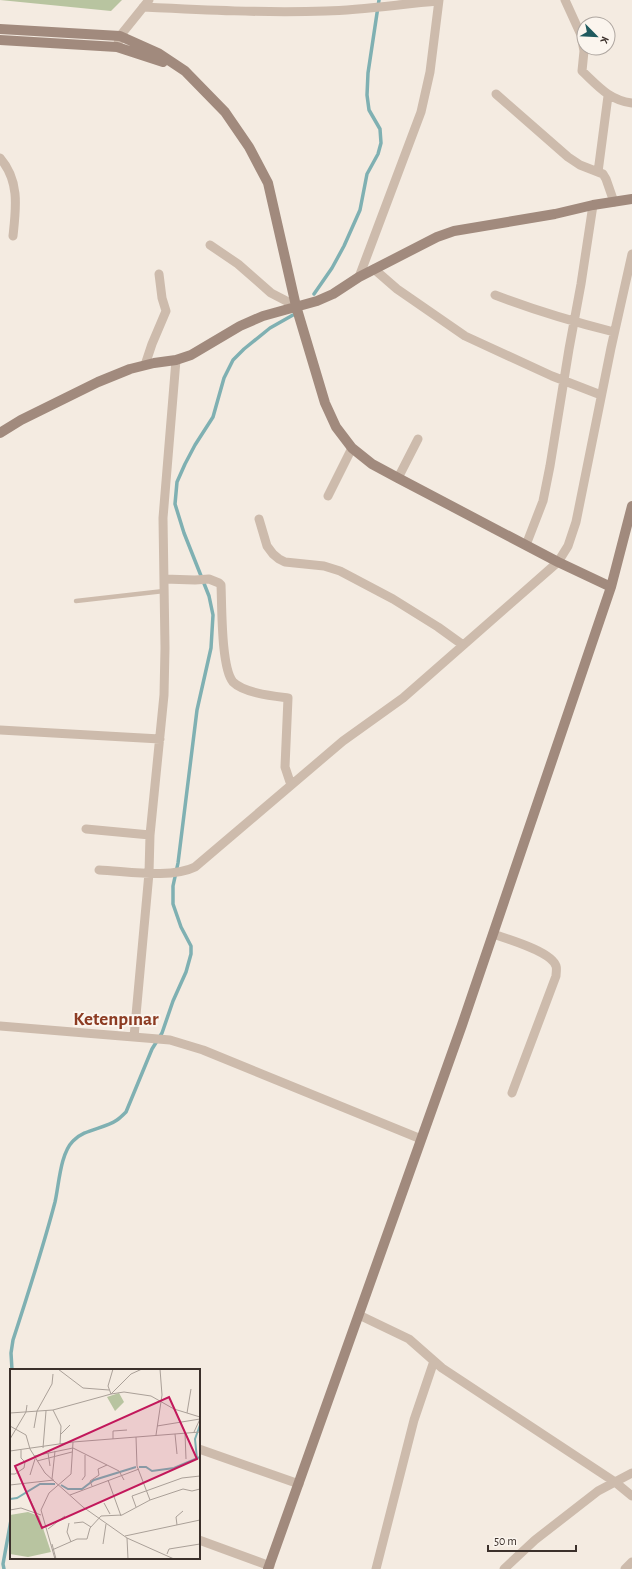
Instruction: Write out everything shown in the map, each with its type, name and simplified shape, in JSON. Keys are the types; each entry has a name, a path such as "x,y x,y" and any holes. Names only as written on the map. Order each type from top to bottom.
{"street":[{"path":"565,0 582,35 584,51 582,71 608,96 622,102 632,103"},
{"path":"117,47 120,36 146,3 222,10 325,11 438,1 430,72 421,112 359,277"},
{"path":"0,29 120,36 158,53 185,71 225,112 249,147 268,183 296,306 324,403 336,427 352,448 372,464 398,478 558,562 611,587"},
{"path":"0,40 117,47 152,58 185,71"},
{"path":"496,94 568,157 580,165 603,174 614,202"},
{"path":"598,172 608,96"},
{"path":"0,158 10,173 15,187 16,202 13,236"},
{"path":"0,433 21,420 98,382 130,369 176,360 191,355 240,326 263,316 317,301 333,294 359,277 437,236 454,231 632,199"},
{"path":"526,545 543,501 550,466 593,205"},
{"path":"210,245 238,264 271,293 296,306"},
{"path":"99,870 169,874 186,871 195,867 343,741 403,698 558,562 568,546 576,522 614,332 632,254"},
{"path":"374,269 403,293 465,336 563,381 601,395"},
{"path":"145,365 166,311 162,298 160,274"},
{"path":"495,295 529,308 574,322 614,332"},
{"path":"134,1037 149,873 150,835 164,695 165,648 163,518 176,360"},
{"path":"398,478 418,439"},
{"path":"328,496 352,448"},
{"path":"200,1540 269,1567 493,934 611,587 632,506"},
{"path":"259,519 267,546 279,559 285,562 324,566 340,571 393,599 438,627 463,645"},
{"path":"164,579 209,579 216,581 220,586 224,654 227,669 233,682 243,689 288,698 285,766 291,785"},
{"path":"0,730 160,739"},
{"path":"86,829 150,835"},
{"path":"493,934 543,953 552,960 556,967 556,976 512,1093"},
{"path":"0,1026 170,1040 203,1050 421,1139"},
{"path":"359,1315 409,1339 442,1368 615,1482 632,1496"},
{"path":"376,1569 414,1420 434,1361"},
{"path":"200,1449 299,1484"},
{"path":"504,1569 530,1544 559,1521 598,1492 632,1473"},
{"path":"625,1569 632,1562"}],"lane":[{"path":"76,601 164,591"}],"green space":[{"path":"0,0 122,0 111,11"}],"waterway":[{"path":"314,294 332,268 344,246 360,210 367,174 378,154 381,143 380,129 369,110 367,95 368,73 379,0"},
{"path":"12,1369 11,1353 13,1340 55,1202 65,1154 73,1141 78,1137 88,1131 112,1123 126,1112 152,1049 162,1033 173,1001 186,972 191,954 191,946 181,927 173,904 173,886 178,863 197,710 211,648 213,615 209,596 184,533 175,504 177,482 195,445 213,417 224,378 233,360 270,328 293,315"},
{"path":"4,1569 3,1564 10,1526"}],"district":[{"name":"Ketenpınar","path":"116,1018"}]}
